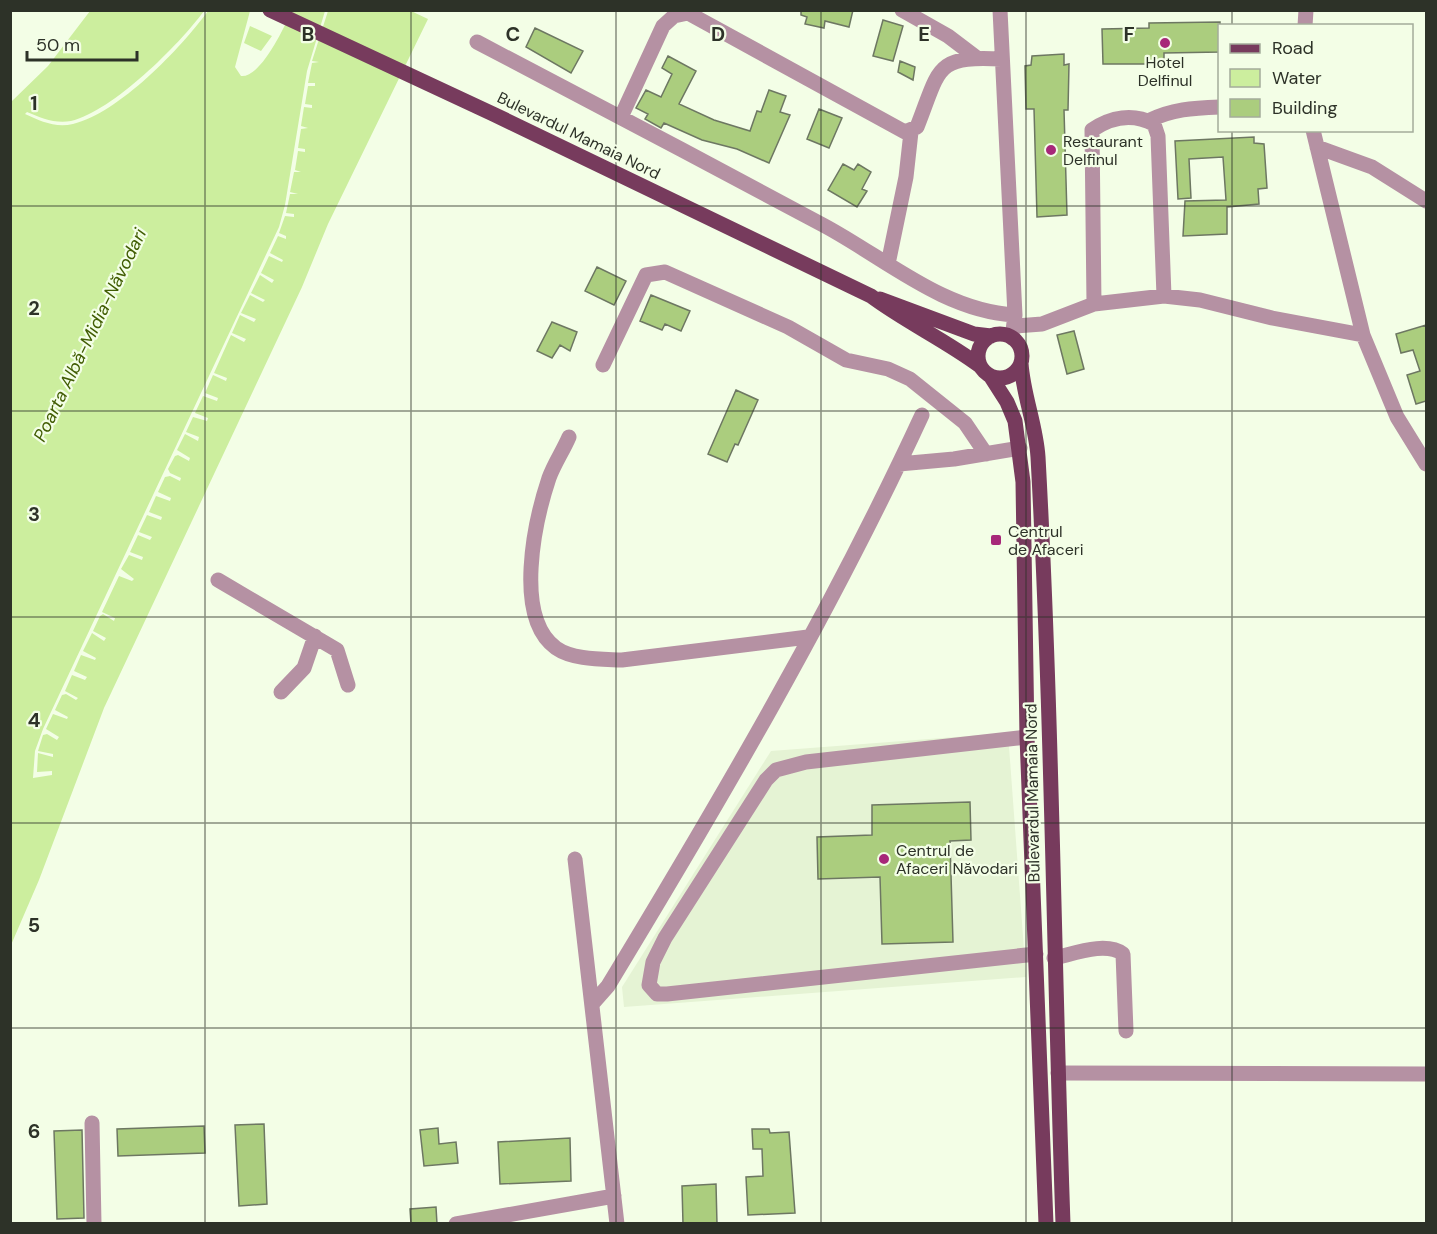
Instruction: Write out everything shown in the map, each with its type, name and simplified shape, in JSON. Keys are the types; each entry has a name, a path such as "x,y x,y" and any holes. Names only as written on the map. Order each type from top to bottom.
{"main road":[{"name":"Bulevardul Mamaia Nord","path":"270,10 493,114 871,296 899,304 974,334 991,336"},
{"name":"Bulevardul Mamaia Nord","path":"871,296 896,314 950,344 980,366"},
{"path":"1014,326 1021,349 1022,363 1018,370 1006,378 992,377 980,366 978,353 980,346 991,336 1014,326"},
{"name":"Bulevardul Mamaia Nord","path":"1022,363 1022,381 1038,456 1048,690 1063,1224"},
{"name":"Bulevardul Mamaia Nord","path":"992,377 1012,412 1020,448 1027,737 1046,1224"}],"street":[{"path":"902,10 948,36 977,58"},
{"path":"1000,10 1014,326"},
{"path":"621,117 663,26 674,16 688,13 905,132 911,132 917,127 936,79 946,65 960,59 1002,59"},
{"path":"477,42 827,227 957,302 1014,326 1042,324 1094,304 1164,296 1200,300 1272,318 1363,335"},
{"path":"1148,121 1167,111 1182,108 1218,107"},
{"path":"1094,304 1092,130 1106,121 1125,118 1154,123 1158,136 1164,296"},
{"path":"888,264 906,177 911,132"},
{"path":"1313,132 1363,335 1396,417 1426,464"},
{"path":"1317,147 1372,167 1426,201"},
{"path":"603,365 646,275 665,272 788,327 846,360 888,369 910,379 965,423 986,454"},
{"path":"593,1003 608,986 621,965 772,708 899,464 922,415"},
{"path":"569,437 550,477 541,510 531,573 535,615 543,634 555,647 566,653 595,659 622,660 808,638"},
{"path":"899,464 1020,448"},
{"path":"218,580 337,650 348,685"},
{"path":"281,692 304,668 315,636"},
{"path":"1027,737 1000,743 806,762 776,770 766,780 664,938 653,962 649,985 657,994 667,994 1036,954"},
{"path":"575,859 617,1224"},
{"path":"1054,958 1100,949 1111,949 1123,954 1126,1032"},
{"path":"1058,1073 1426,1074"},
{"path":"92,1123 94,1224"},
{"path":"456,1224 614,1196"}],"shaded area":[{"path":"1008,733 1026,977 624,1007 622,987 771,751"}],"water":[{"name":"Poarta Albă-Midia-Năvodari","path":"90,11 204,11 179,41 144,75 125,91 88,115 71,121 59,122 27,112 25,114 60,125 73,124 91,118 110,107 148,77 182,43 208,11 250,11 235,67 241,76 249,74 264,61 292,11 325,11 307,71 285,205 279,227 43,729 35,751 33,778 52,775 52,771 37,772 38,753 53,757 53,754 38,751 43,735 47,734 57,740 59,737 46,729 53,714 67,719 68,717 55,710 62,695 66,694 76,700 78,698 65,691 72,675 85,680 87,677 74,671 81,655 95,660 96,658 83,651 92,633 104,641 106,638 93,631 100,616 103,614 114,621 115,618 102,612 119,576 132,581 134,579 121,569 129,555 142,560 143,557 130,552 138,535 150,540 152,537 139,532 147,515 161,520 162,517 149,512 156,496 170,501 171,498 158,492 165,477 170,476 180,481 181,478 170,473 168,469 175,456 178,455 189,461 190,458 177,450 185,434 198,441 199,437 186,432 193,417 207,421 208,418 195,413 203,396 217,401 218,398 205,393 213,375 226,381 227,378 214,373 231,335 244,342 246,339 232,333 240,315 254,322 256,319 241,313 250,295 263,302 265,300 251,293 260,275 272,283 274,280 261,273 269,256 282,262 283,260 270,253 278,236 286,239 286,236 279,233 285,216 294,217 294,214 286,213 290,194 298,194 290,192 294,172 301,172 295,170 298,151 305,152 305,149 298,148 301,129 308,128 301,126 304,107 312,108 312,105 305,104 308,86 315,86 315,83 308,83 312,63 319,62 312,61 328,11 411,11 428,19 328,224 302,287 104,708 39,880 11,945 11,102 48,66"},
{"path":"250,26 272,36 261,51 244,43"}],"building":[{"path":"801,10 853,10 849,27 825,21 824,28 805,24 807,17 801,15"},
{"path":"883,20 903,26 893,61 873,56"},
{"name":"Hotel Delfinul","path":"1220,22 1218,24 1218,52 1164,53 1164,64 1103,64 1102,29 1149,28 1149,23"},
{"path":"535,28 583,51 571,73 526,47"},
{"path":"1064,54 1064,65 1069,64 1068,110 1064,110 1067,215 1037,217 1034,109 1026,109 1025,66 1031,65 1032,56"},
{"path":"668,56 696,71 679,104 714,120 750,131 757,111 761,112 769,90 786,96 780,112 790,115 769,163 737,149 702,140 664,123 661,128 645,119 648,114 636,108 646,90 661,97 672,74 662,68"},
{"path":"900,61 915,67 913,80 898,72"},
{"path":"819,109 842,118 829,148 807,139"},
{"path":"1254,137 1254,143 1264,144 1267,188 1258,189 1259,204 1227,207 1227,234 1183,236 1185,201 1226,200 1223,157 1189,159 1191,198 1178,199 1175,141"},
{"path":"843,164 854,170 858,164 871,172 862,189 867,191 857,207 828,190"},
{"path":"597,267 626,281 614,305 585,291"},
{"path":"651,295 690,311 681,331 665,324 662,330 640,321"},
{"path":"552,322 577,332 570,351 560,345 552,358 537,351"},
{"path":"1426,325 1426,401 1416,404 1407,375 1420,371 1413,350 1401,353 1396,334"},
{"path":"1074,331 1084,369 1067,374 1057,335"},
{"path":"736,390 758,400 738,445 735,444 727,462 708,454"},
{"name":"Centrul de Afaceri Năvodari","path":"970,802 971,840 950,841 953,942 882,944 880,877 818,879 817,837 872,835 872,805"},
{"path":"264,1124 267,1204 239,1206 235,1125"},
{"path":"204,1126 205,1153 118,1156 117,1129"},
{"path":"438,1128 439,1144 456,1142 458,1163 424,1166 420,1130"},
{"path":"752,1129 769,1129 770,1133 789,1132 795,1213 748,1215 746,1177 763,1176 762,1149 753,1149"},
{"path":"82,1130 84,1218 57,1219 54,1131"},
{"path":"570,1138 571,1181 500,1184 498,1142"},
{"path":"716,1184 717,1224 683,1224 682,1186"},
{"path":"436,1207 437,1224 411,1224 410,1209"}],"place":[{"name":"Hotel Delfinul","path":"1165,43"},
{"name":"Restaurant Delfinul","path":"1051,150"},
{"name":"Centrul de Afaceri","path":"996,540"},
{"name":"Centrul de Afaceri Năvodari","path":"884,859"}]}
